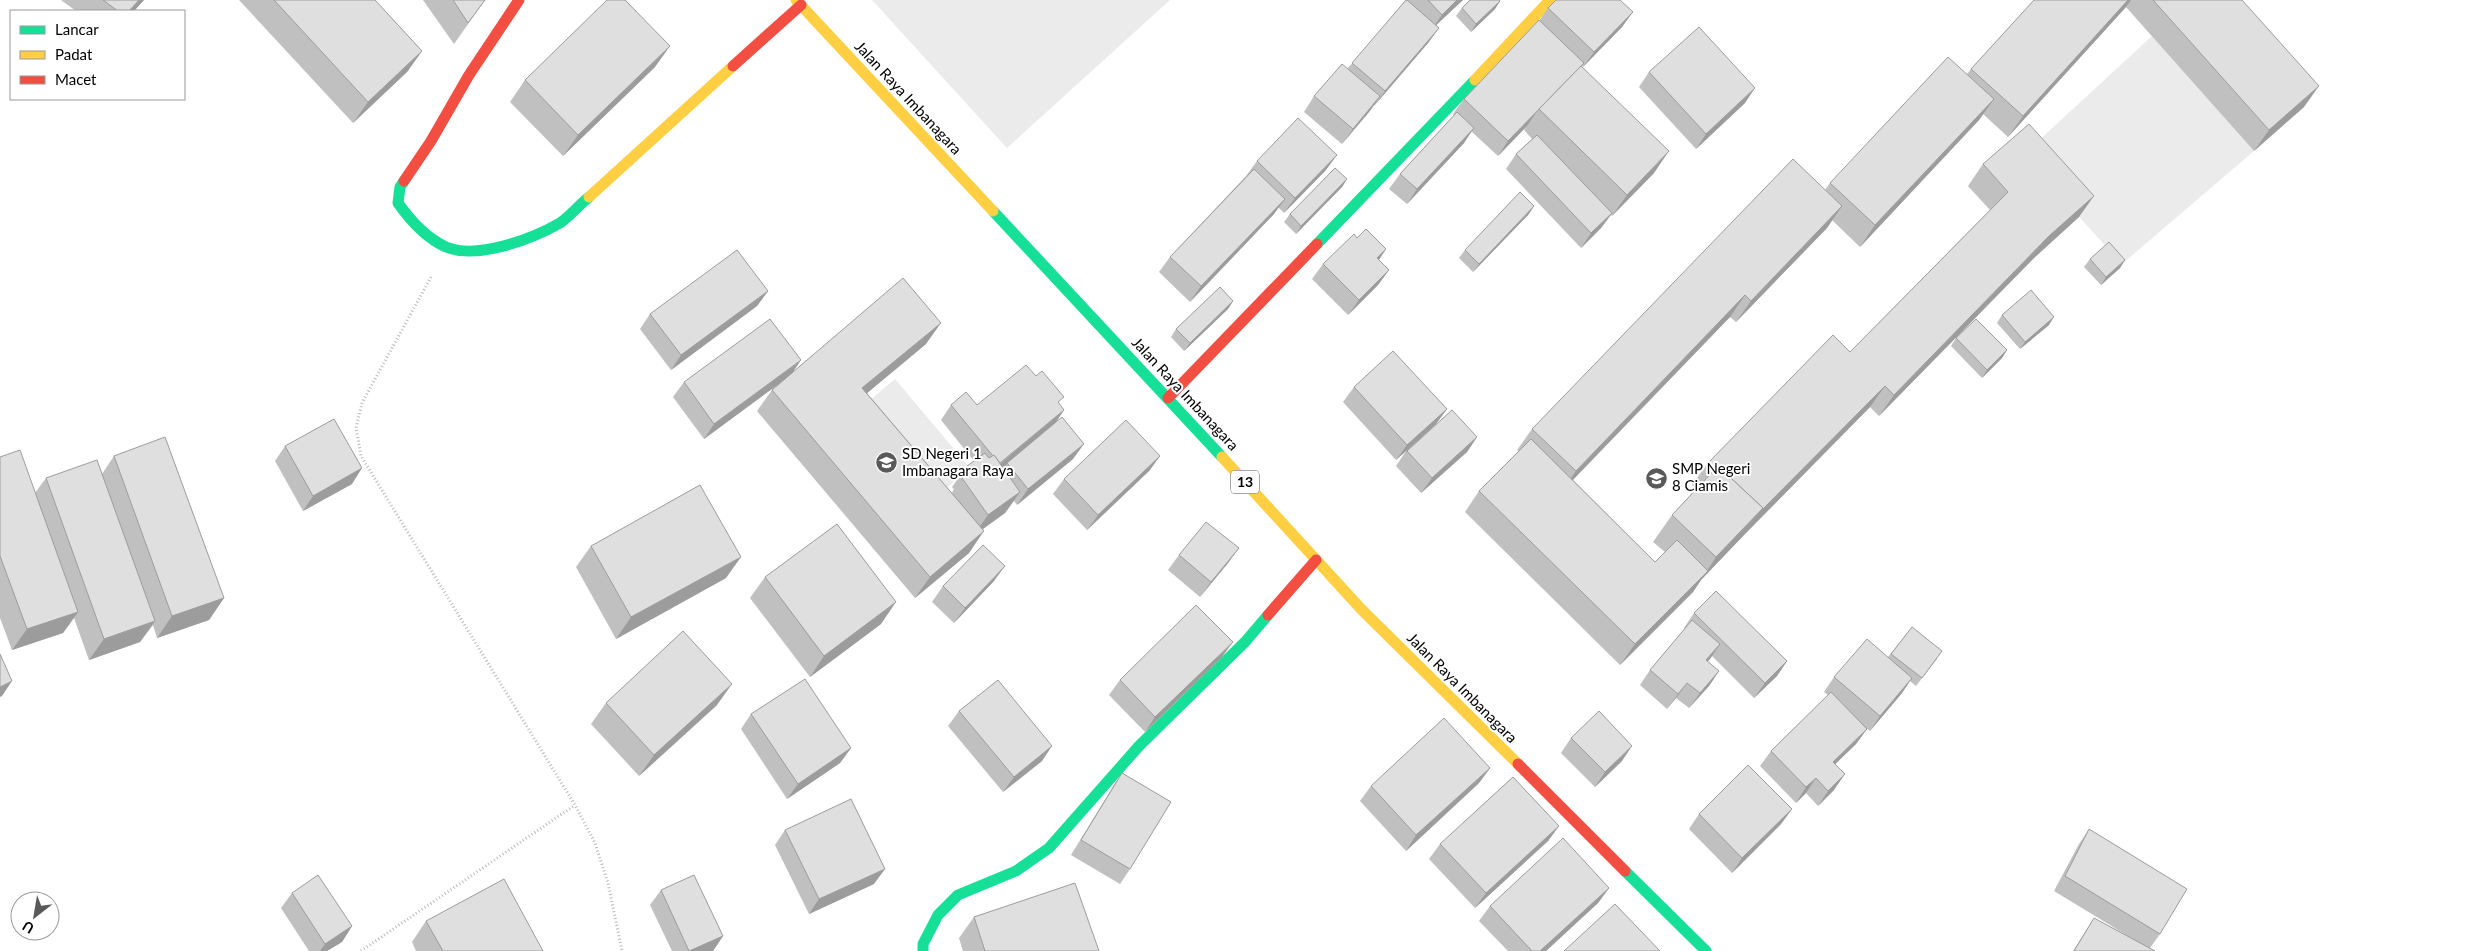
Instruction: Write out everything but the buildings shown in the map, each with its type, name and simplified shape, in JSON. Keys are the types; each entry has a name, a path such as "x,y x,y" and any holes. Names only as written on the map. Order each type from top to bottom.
{"main road":[{"path":"519,0 469,75 431,141 400,187 398,203 411,222 447,248 478,251 518,242 561,222 798,2"},
{"path":"1168,398 1424,134 1550,0"},
{"name":"Jalan Raya Imbanagara","path":"798,2 1168,398 1362,610 1706,951"},
{"path":"923,951 923,944 938,915 958,895 1016,871 1049,848 1139,746 1245,642 1316,560"}],"path":[{"path":"447,248 362,403 356,428 361,456 575,805 596,843 608,882 622,951"},
{"path":"361,951 575,805"}],"shaded area":[{"path":"872,0 1170,0 1007,148"},
{"path":"2152,36 2254,151 2122,264 2023,155"},
{"path":"895,379 970,468 931,501 856,412"}],"traffic: fast":[{"path":"1317,244 1475,80"},
{"path":"404,181 400,187 398,203 413,222 432,239 446,247 459,250 473,251 504,246 535,235 560,223 589,197"},
{"path":"993,211 1222,457"},
{"path":"923,951 923,944 938,915 958,895 1016,871 1049,848 1139,746 1245,642 1268,615"},
{"path":"1625,871 1706,951"}],"traffic: slow":[{"path":"796,0 993,211"},
{"path":"1475,80 1550,0"},
{"path":"589,197 733,66"},
{"path":"1222,457 1362,610 1518,764"}],"traffic: jam":[{"path":"404,181 431,141 469,75 519,0"},
{"path":"733,66 801,5"},
{"path":"1168,398 1317,244"},
{"path":"1268,615 1316,560"},
{"path":"1518,764 1625,871"}],"place":[{"name":"SD Negeri 1 Imbanagara Raya","path":"886,463"},
{"name":"SMP Negeri 8 Ciamis","path":"1656,478"}]}
